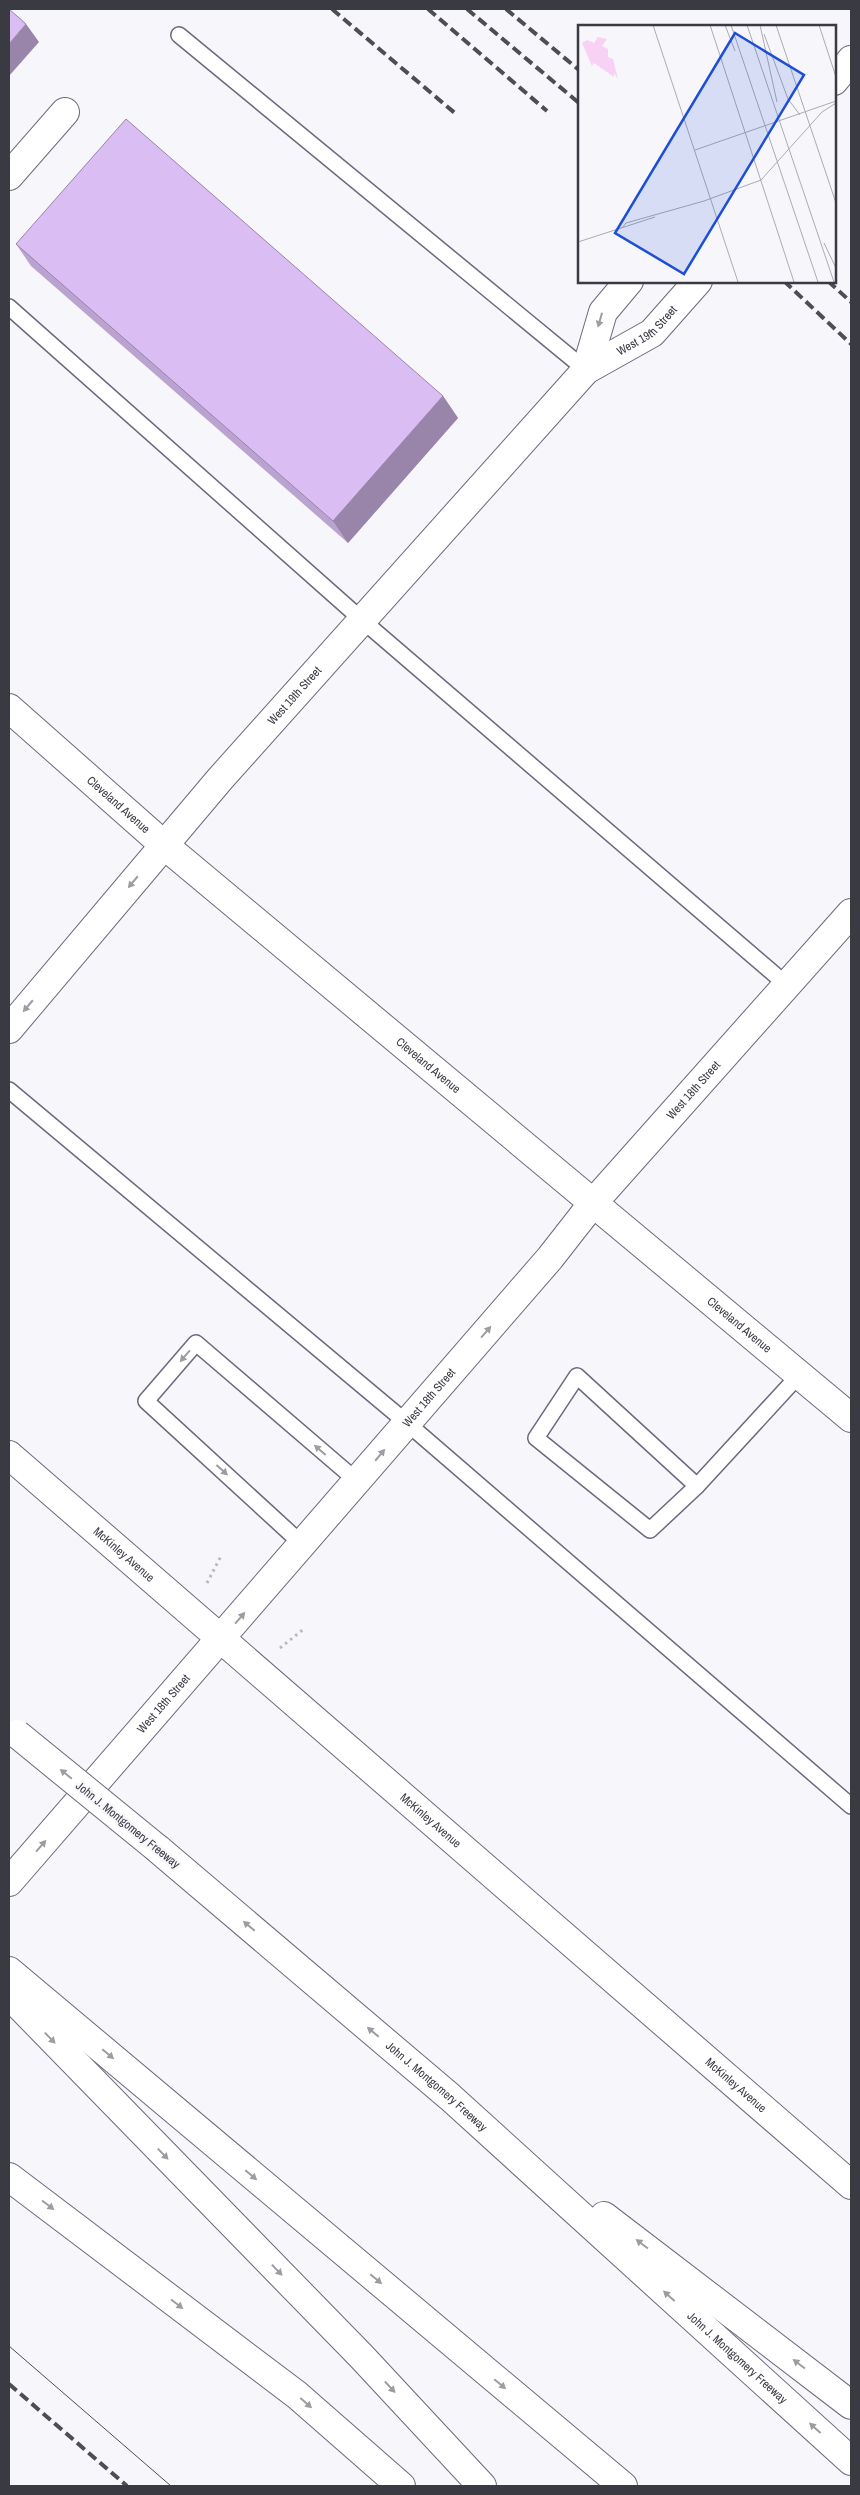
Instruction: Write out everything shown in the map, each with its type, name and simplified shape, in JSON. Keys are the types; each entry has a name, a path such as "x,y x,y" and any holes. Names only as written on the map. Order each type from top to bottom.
{"main road":[{"path":"835,80 851,60"},
{"path":"9,176 65,112"},
{"name":"West 19th Street","path":"586,370 603,312 628,282"},
{"name":"West 19th Street","path":"9,1029 164,845 586,370 652,333 697,282"},
{"name":"Cleveland Avenue","path":"9,708 164,845 851,1418"},
{"name":"West 18th Street","path":"9,1882 550,1258 593,1203 851,913"},
{"name":"McKinley Avenue","path":"9,1455 851,2185"},
{"name":"John J. Montgomery Freeway","path":"13,1731 158,1849 450,2097 851,2461"},
{"path":"9,1971 18,1996 362,2356 482,2486"},
{"path":"18,1996 623,2486"},
{"path":"450,2097 851,2404"},
{"path":"9,2177 297,2395 401,2486"}],"lane":[{"path":"180,35 586,370"},
{"path":"9,307 362,620 788,986"},
{"path":"9,1090 407,1423 851,1806"},
{"path":"303,1544 146,1401 158,1387 196,1343 357,1481"},
{"path":"697,1486 577,1376 536,1438 650,1530 697,1486 800,1374"}],"building":[{"path":"9,9 26,24 9,44"},
{"path":"126,119 443,396 333,521 16,244"}],"tram line":[{"path":"9,2346 171,2486"}],"railway":[{"path":"332,9 456,114"},
{"path":"428,9 547,111"},
{"path":"467,9 578,102"},
{"path":"506,9 578,69"},
{"path":"785,282 851,344"},
{"path":"829,282 851,302"},
{"path":"9,2384 127,2486"}]}
